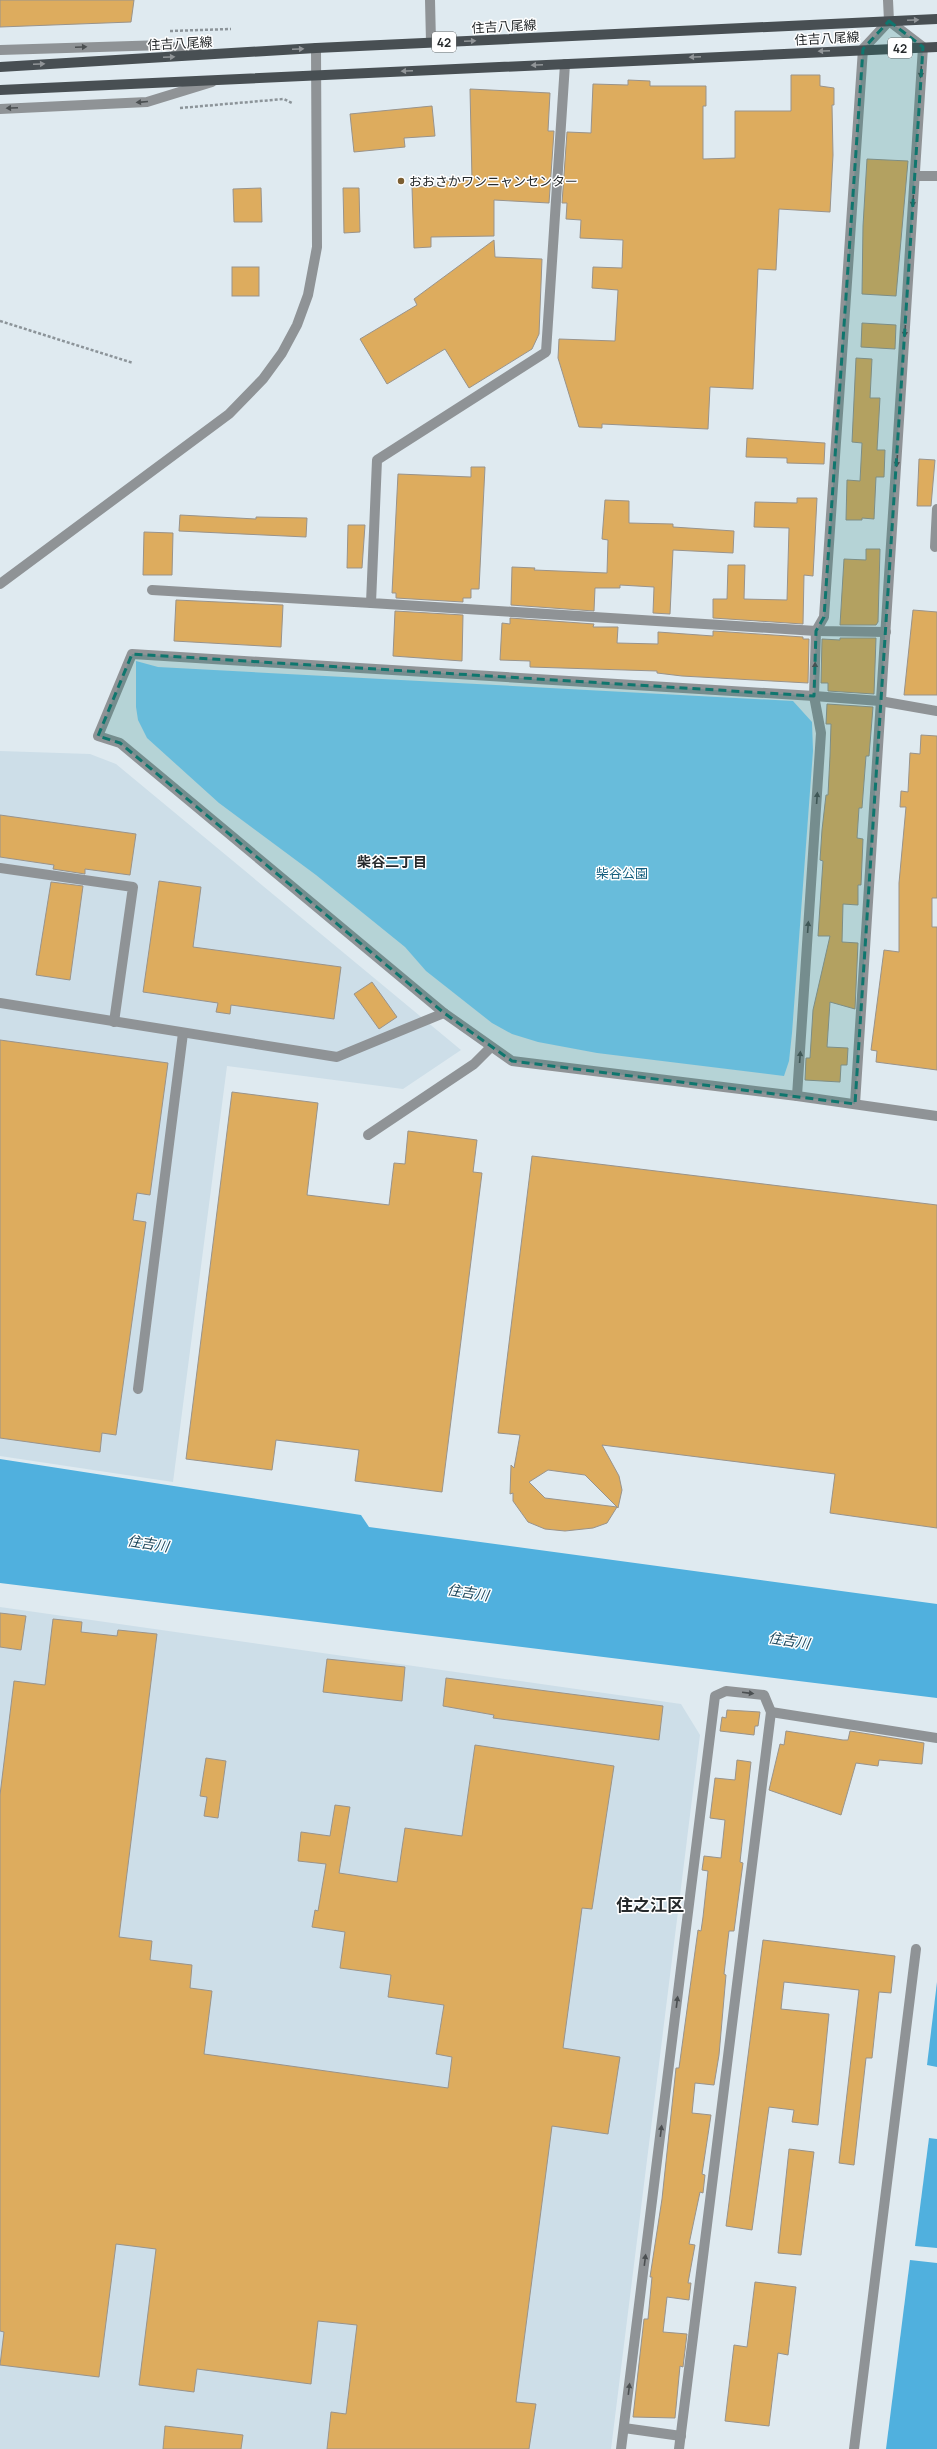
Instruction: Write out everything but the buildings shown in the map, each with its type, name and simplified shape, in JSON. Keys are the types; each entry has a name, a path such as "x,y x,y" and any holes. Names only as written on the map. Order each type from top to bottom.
{"main road":[{"name":"住吉八尾線","path":"0,67 203,54 431,42 937,19"},
{"name":"住吉八尾線","path":"0,90 863,49 937,47"}],"street":[{"path":"430,0 431,42"},
{"path":"797,1096 821,733 814,696 816,632 824,617 863,49 889,21 888,0"},
{"path":"855,1104 923,47 889,21"},
{"path":"0,50 164,45 203,54"},
{"path":"0,584 229,414 260,384 282,353 303,310 316,258 318,231 316,48"},
{"path":"371,603 377,460 546,352 566,64"},
{"path":"0,109 147,102 220,80"},
{"path":"915,176 937,176"},
{"path":"935,547 937,509"},
{"path":"152,590 816,632 886,632"},
{"path":"937,711 880,701 814,696 132,654 98,736 120,742 444,1014 512,1061 797,1096 937,1116"},
{"path":"0,868 133,887 114,1022"},
{"path":"0,1003 337,1057 444,1014"},
{"path":"138,1389 183,1033"},
{"path":"368,1135 474,1064 491,1047"},
{"path":"621,2449 715,1696 726,1690 764,1695 771,1712 679,2449"},
{"path":"771,1712 937,1738"},
{"path":"854,2449 916,1949"},
{"path":"624,2428 681,2436"}],"path":[{"path":"0,321 133,363"}],"highlighted area":[{"path":"889,21 923,47 855,1104 512,1061 444,1013 120,743 98,736 132,654 814,696 816,631 824,617 863,49"}],"shaded area":[{"path":"0,751 90,754 116,764 461,1050 403,1089 227,1066 173,1482 0,1456"},
{"path":"0,1607 681,1704 700,1735 611,2449 0,2449"}],"green space":[{"name":"柴谷公園","path":"136,661 158,667 793,701 812,722 813,751 792,1033 789,1061 784,1076 597,1053 538,1042 512,1034 492,1023 426,971 405,947 316,875 219,803 147,738 138,720 136,707"}],"water":[{"name":"住吉川","path":"0,1459 361,1515 369,1527 937,1604 937,1698 0,1583"},
{"path":"937,1982 937,2067 927,2065"},
{"path":"929,2138 937,2139 937,2248 915,2246"},
{"path":"910,2260 937,2263 937,2449 886,2449"}],"place":[{"name":"おおさかワンニャンセンター","path":"401,181"}],"district":[{"name":"柴谷二丁目","path":"392,861"},
{"name":"住之江区","path":"650,1904"}]}
